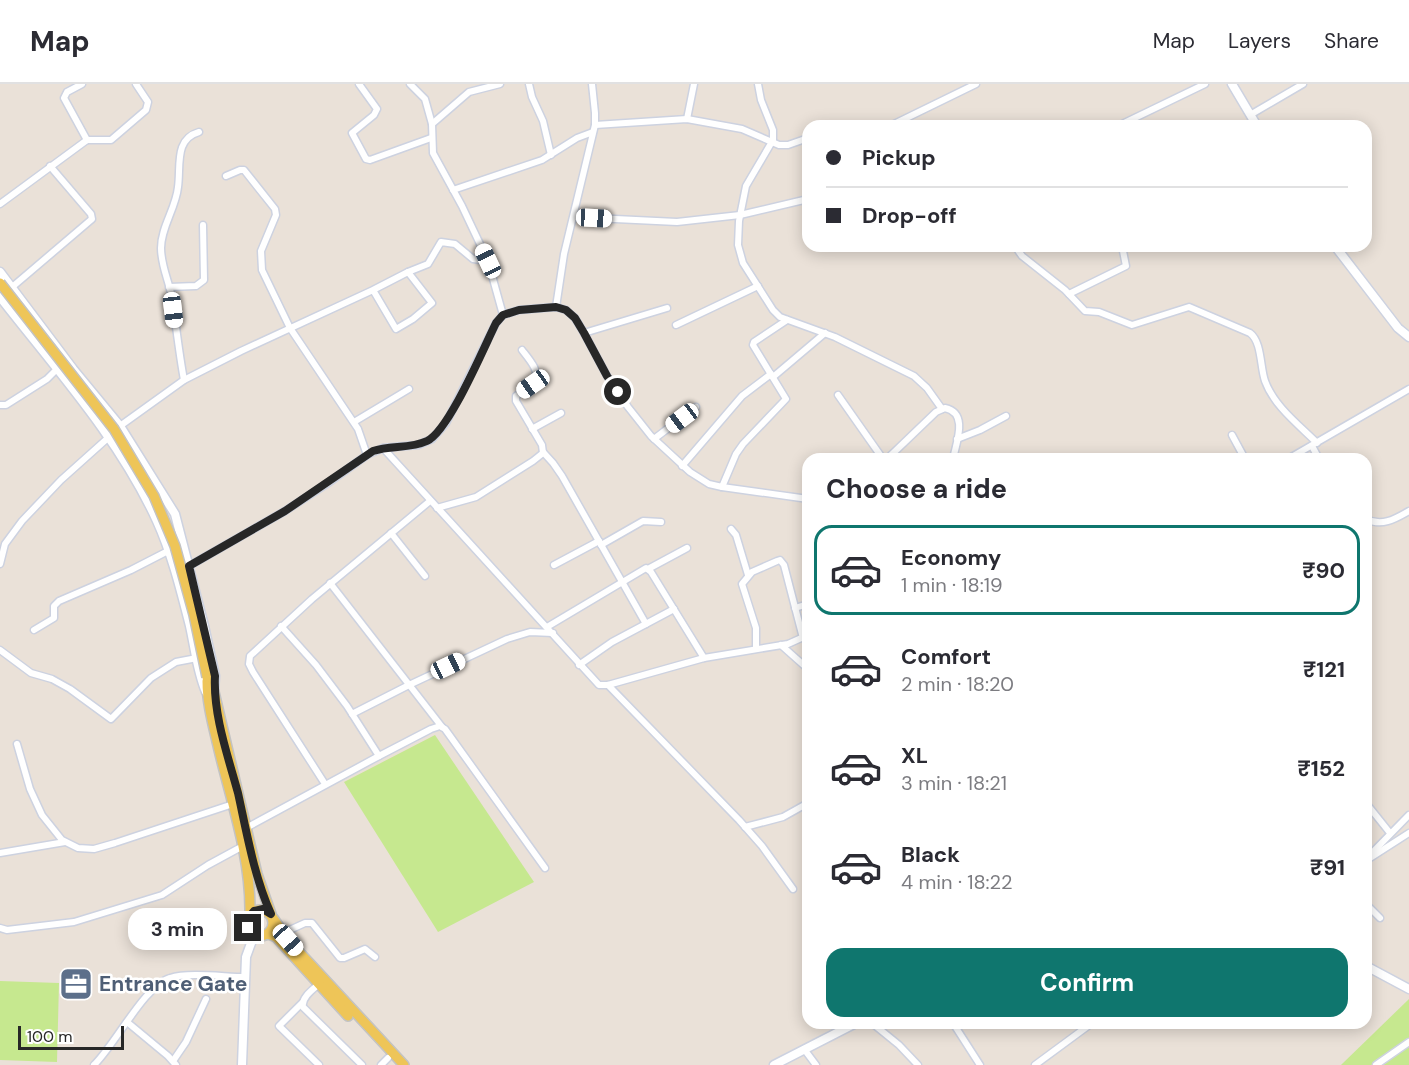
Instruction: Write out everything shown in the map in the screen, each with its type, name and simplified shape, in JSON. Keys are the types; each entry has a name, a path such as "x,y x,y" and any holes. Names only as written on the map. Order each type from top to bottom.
{"main road":[{"path":"0,284 114,429 154,496 169,529 194,615 232,804 243,846 248,874 250,914 247,923 250,932 254,935 268,934 276,937 388,1063"},
{"path":"210,693 262,893 272,916 283,933 404,1065"},
{"path":"250,914 258,909 267,911 272,916 273,927 268,934"}],"street":[{"path":"82,84 68,92 64,98 87,140"},
{"path":"0,194 2,202 87,140 111,140 146,110 148,102 136,84"},
{"path":"359,84 377,109 374,115 352,133 366,159 370,160 431,138"},
{"path":"410,84 425,99 432,124 431,138 435,158 488,261 503,315"},
{"path":"432,124 469,92 500,84"},
{"path":"529,84 543,121 551,154"},
{"path":"556,307 559,279 594,129 595,107 591,84"},
{"path":"687,119 694,84"},
{"path":"758,84 761,100 773,130 772,144 744,193 738,250 743,263 772,310 780,317 849,343 914,376 927,388 942,409"},
{"path":"903,120 976,84"},
{"path":"1130,120 1205,84"},
{"path":"1232,84 1253,120"},
{"path":"1250,115 1303,84"},
{"path":"453,190 532,164 594,129 687,119 742,129 772,144 788,145 802,140"},
{"path":"184,380 169,287 161,258 162,235 171,215 178,188 183,143 188,136 199,132"},
{"path":"11,288 92,219 91,214 50,166"},
{"path":"226,176 244,170 275,209 276,215 261,251 260,258 265,277 290,328 354,422 367,455"},
{"path":"574,217 672,222 740,215 802,200"},
{"path":"169,287 196,286 204,280 206,274 203,225"},
{"path":"120,426 184,380 428,264 441,242 455,244 473,259 488,261"},
{"path":"1019,252 1085,311 1104,314 1129,325 1189,307 1250,333 1255,339 1269,389 1314,445 1317,453"},
{"path":"1068,294 1126,266 1123,252"},
{"path":"1340,252 1398,328 1409,337"},
{"path":"0,272 73,369 120,426 175,514 215,676 210,693"},
{"path":"373,290 396,329 413,319 432,303 408,272"},
{"path":"676,325 758,286"},
{"path":"0,297 109,437 134,477 153,513 168,551 201,680 210,693"},
{"path":"189,566 285,511 367,455 383,448 418,445 437,435 446,423 496,323 503,315 519,310 556,307 570,313 628,407 654,439 682,466 700,479 722,487 802,499"},
{"path":"584,333 667,308"},
{"path":"722,487 736,454 743,444 786,400 753,344 787,320"},
{"path":"682,466 742,396 825,333"},
{"path":"522,350 537,372 538,378 515,399 542,445 543,452 562,476 646,624"},
{"path":"0,405 9,403 47,379 57,369"},
{"path":"1299,453 1409,388"},
{"path":"354,422 408,389"},
{"path":"837,395 880,453"},
{"path":"654,439 696,407"},
{"path":"892,453 942,409 952,410 959,418 954,453"},
{"path":"532,429 561,413"},
{"path":"957,439 1006,416"},
{"path":"1232,435 1242,453"},
{"path":"0,564 1,551 22,520 61,480 109,437"},
{"path":"383,448 599,685 608,685 704,658 781,645 802,638"},
{"path":"437,508 465,501 482,493 533,461 543,452"},
{"path":"325,784 249,664 249,660 253,651 281,626 430,501"},
{"path":"153,513 168,504"},
{"path":"1372,521 1385,522 1409,511"},
{"path":"554,565 643,521 661,522"},
{"path":"731,529 736,535 748,575"},
{"path":"391,533 426,576"},
{"path":"547,627 621,581 687,548"},
{"path":"34,630 54,618 54,606 59,601 168,551"},
{"path":"756,648 756,628 742,588 743,581 748,575 770,562 780,560 784,565 802,626"},
{"path":"648,569 704,658"},
{"path":"330,584 442,727 544,868"},
{"path":"795,608 802,606"},
{"path":"579,664 600,649 674,609"},
{"path":"281,626 316,665 379,756"},
{"path":"352,714 507,639 530,632 553,633"},
{"path":"781,645 802,664"},
{"path":"0,650 32,673 52,679 70,689 111,719 151,678 176,662 197,658"},
{"path":"608,685 745,827 793,889"},
{"path":"246,828 431,729 442,727"},
{"path":"17,744 34,800 49,824 65,842 78,848 94,849 232,804"},
{"path":"745,827 783,817 802,806"},
{"path":"1372,810 1390,833"},
{"path":"1372,852 1409,815"},
{"path":"1372,857 1409,833"},
{"path":"0,853 65,842"},
{"path":"0,928 7,930 74,922 154,898 243,846"},
{"path":"1372,910 1380,918"},
{"path":"283,933 305,923 312,923 340,958 365,949 375,957"},
{"path":"242,1065 246,957 254,935"},
{"path":"1372,969 1409,989"},
{"path":"94,1065 160,983 169,978 185,976 245,977"},
{"path":"319,984 279,1026 319,1065"},
{"path":"127,1022 174,1063 206,999"},
{"path":"302,1003 303,1007 362,1065"},
{"path":"774,1065 843,1029"},
{"path":"879,1029 918,1065"},
{"path":"957,1029 980,1065"},
{"path":"1035,1065 1082,1030"},
{"path":"1376,1065 1409,1042"},
{"path":"804,1049 816,1065"}],"green space":[{"path":"435,735 534,882 438,932 344,782"},
{"path":"0,981 59,983 57,1062 0,1060"},
{"path":"1409,999 1409,1065 1341,1065"}],"place":[{"name":"Entrance Gate","path":"76,984"}],"route":[{"path":"248,928 248,918 254,911 263,909 271,914 262,893 223,736 214,692 215,676 189,566 285,511 373,451 418,445 432,439 446,423 496,323 503,315 519,310 556,307 566,310 575,318 618,392"}]}
